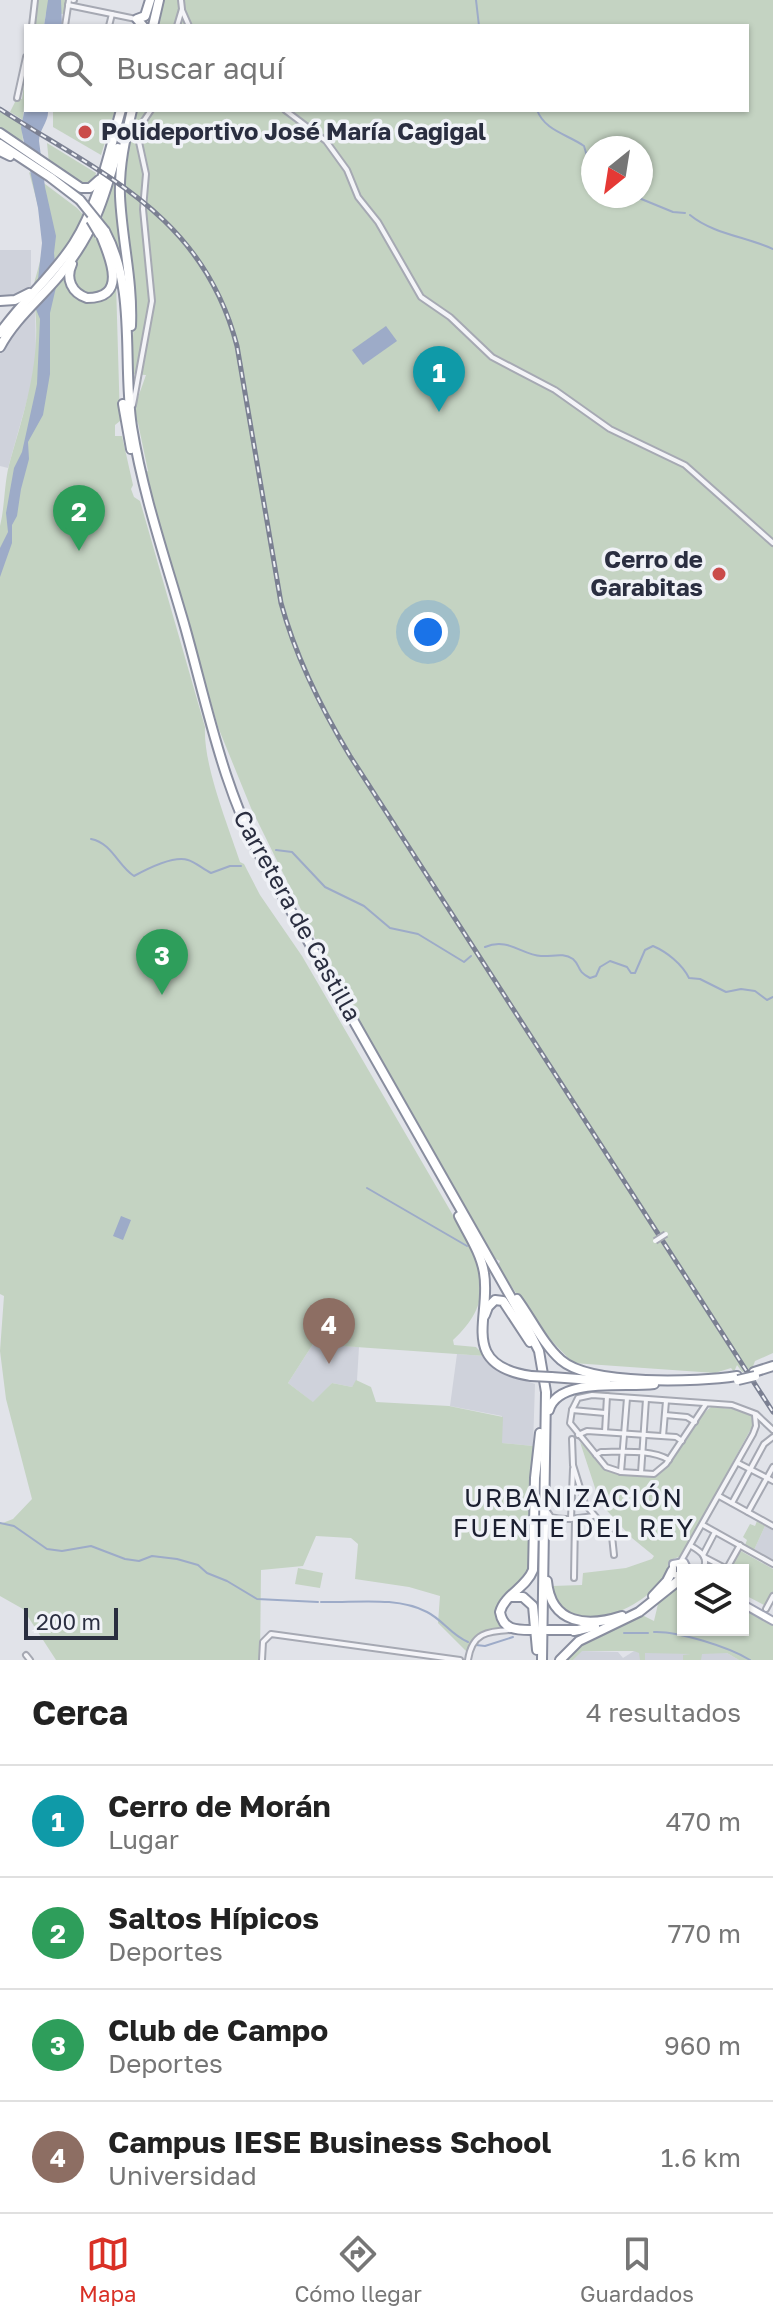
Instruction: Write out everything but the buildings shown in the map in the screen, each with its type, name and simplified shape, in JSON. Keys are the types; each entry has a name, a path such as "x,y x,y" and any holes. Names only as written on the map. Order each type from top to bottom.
{"highway":[{"path":"142,24 151,0"},
{"path":"153,24 159,0"},
{"path":"0,333 62,260 83,228 120,112"},
{"path":"103,235 113,271 112,285 102,296 83,297 72,288 69,270 99,214 129,112"},
{"path":"127,386 131,278 122,224 120,168 130,112"},
{"path":"0,143 13,141 81,188 90,188 102,176"},
{"path":"0,143 35,169"},
{"name":"Carretera de Castilla","path":"0,143 79,202 117,255 123,279 127,386 141,472 229,788 250,842"},
{"path":"0,347 12,328 60,275 99,214"},
{"name":"Carretera de Castilla","path":"103,235 119,284 127,436 224,788 264,869 530,1342 540,1373 537,1650 541,1660"},
{"path":"0,301 15,300 37,288"},
{"name":"Carretera de Castilla","path":"264,869 480,1242 534,1338 543,1362 546,1389 541,1660"},
{"path":"459,1216 484,1271 481,1327 485,1347 500,1365 516,1373 532,1374 697,1381 738,1378"},
{"path":"480,1242 562,1361 586,1373 634,1378"},
{"path":"530,1342 503,1301 491,1302 485,1313 484,1327 491,1351 509,1367 532,1374"},
{"path":"551,1375 697,1385 773,1368"},
{"path":"544,1463 549,1412 556,1397 575,1389 654,1384"},
{"path":"531,1630 515,1630 507,1626 501,1618 500,1609 506,1599 526,1583 533,1570 535,1478 541,1420"},
{"path":"541,1660 547,1501 544,1482"},
{"path":"546,1551 548,1589 561,1612 589,1623 621,1618"},
{"path":"547,1630 574,1631 621,1618 657,1592 672,1571"},
{"path":"560,1660 579,1641 645,1607 677,1582"},
{"path":"506,1599 520,1596 530,1602 534,1610 537,1650"}],"main road":[{"path":"677,1577 672,1571 673,1564 685,1563"},
{"path":"749,1607 773,1621"}],"street":[{"path":"32,24 35,0"},
{"path":"181,0 188,24"},
{"path":"65,24 71,1 142,24"},
{"path":"178,24 182,9"},
{"path":"110,24 112,14"},
{"path":"17,98 24,66"},
{"path":"133,412 152,301 143,209 146,174 139,142 141,125 150,112"},
{"path":"288,112 326,141 347,170 358,197 378,222 421,297 450,317 492,357 555,390 610,429 685,465 773,543"},
{"path":"655,1241 667,1233"},
{"path":"605,1432 607,1396"},
{"path":"706,1404 662,1470 654,1474 621,1472 606,1467 570,1423 578,1398 607,1396 732,1405 756,1414 771,1428"},
{"path":"621,1472 627,1398"},
{"path":"641,1474 646,1399"},
{"path":"663,1436 666,1401"},
{"path":"572,1410 606,1413"},
{"path":"753,1434 756,1414"},
{"path":"665,1415 687,1417 695,1422"},
{"path":"685,1563 691,1546 753,1434 759,1428 771,1428"},
{"path":"578,1435 587,1431 624,1433 676,1437 682,1441"},
{"path":"732,1503 764,1444 773,1437"},
{"path":"572,1439 574,1578"},
{"path":"596,1455 601,1452 642,1453 664,1456 669,1460"},
{"path":"738,1463 773,1481"},
{"path":"573,1465 585,1504 612,1536 614,1555"},
{"path":"748,1512 773,1467"},
{"path":"719,1496 773,1526"},
{"path":"547,1501 548,1513 556,1519"},
{"path":"546,1527 551,1520 593,1516"},
{"path":"703,1525 773,1564"},
{"path":"706,1564 704,1556 715,1532"},
{"path":"729,1564 740,1545"},
{"path":"691,1546 718,1564"},
{"path":"766,1609 773,1596"},
{"path":"468,1660 471,1647 480,1635 488,1631 515,1630"},
{"path":"262,1660 263,1642 271,1634 460,1660"},
{"path":"26,1655 30,1660"}],"shaded area":[{"path":"0,250 31,250 31,287 13,297 0,298"},
{"path":"35,307 33,379 8,468 0,466 0,354"},
{"path":"313,1344 359,1347 357,1380 352,1387 332,1383 314,1403 288,1383"},
{"path":"457,1354 485,1356 507,1374 535,1384 533,1446 502,1443 502,1416 450,1406"},
{"path":"765,1526 773,1530 773,1560 754,1550"},
{"path":"581,1651 618,1652 623,1658 634,1651 727,1653 739,1660 573,1660"}],"green space":[{"path":"38,0 67,0 65,14 46,13 44,24 35,24"},
{"path":"164,0 773,0 773,1353 755,1361 752,1369 742,1372 737,1365 734,1372 731,1368 715,1373 573,1363 544,1333 502,1273 498,1265 500,1261 494,1258 345,999 251,808 218,727 145,472 148,471 135,418 136,403 146,375 131,374 134,319 118,253 102,218 113,183 125,189 124,164 135,112 749,112 749,24 159,24"},
{"path":"24,86 23,120 10,112 17,98 22,99"},
{"path":"0,111 22,125 23,143 0,129"},
{"name":"Polideportivo José María Cagigal","path":"53,112 114,112 101,155 53,127"},
{"path":"47,143 96,173 94,182 83,185 49,163"},
{"path":"29,172 85,217 74,238 33,288 43,243"},
{"path":"95,231 116,283 120,421 115,425 115,436 122,436 133,485 131,489 140,501 205,727 212,777 240,862 302,956 475,1253 479,1267 481,1290 476,1311 453,1340 454,1345 476,1347 485,1356 313,1344 288,1383 313,1402 332,1383 352,1387 356,1380 371,1387 376,1402 449,1406 503,1417 502,1443 533,1446 532,1556 528,1577 501,1601 506,1629 482,1632 467,1652 438,1623 440,1596 409,1587 355,1579 358,1544 351,1538 316,1536 303,1566 261,1570 260,1660 56,1660 23,1609 0,1596 0,1524 13,1519 32,1499 6,1399 0,1351 4,1296 0,1294 0,526 7,473 33,367 35,307 65,274"},
{"path":"711,1407 735,1409 751,1415 753,1425 681,1557 672,1560 660,1584 629,1607 592,1618 579,1617 564,1610 552,1586 582,1585 583,1573 626,1568 654,1556 632,1538 600,1503 580,1442 613,1473 657,1476 672,1461 696,1423"},
{"path":"757,1521 765,1526 754,1550 745,1545 747,1540 743,1537 750,1524 755,1526"},
{"path":"739,1550 773,1569 773,1593 766,1606 749,1597 749,1564 731,1564"},
{"path":"298,1568 323,1573 320,1588 295,1584"},
{"path":"677,1588 677,1636 749,1636 749,1612 773,1626 773,1660 739,1660 727,1653 702,1654 701,1660 683,1660 683,1655 691,1654 645,1653 645,1660 640,1660 639,1653 634,1651 582,1651 573,1660 563,1660 585,1642 642,1615 654,1621 658,1604"}],"water":[{"path":"48,0 61,0 62,24 44,24"},
{"path":"24,112 48,112 39,141 56,236 57,283 50,313 50,374 43,415 28,442 29,459 17,516 12,525 12,543 0,577 0,548 8,532 6,513 14,468 22,452 37,384 40,319 35,307 42,243 21,128"},
{"path":"386,326 397,341 363,365 352,350"},
{"path":"121,1216 131,1220 123,1240 113,1236"}],"waterway":[{"path":"476,0 479,24"},
{"path":"538,112 545,123 581,144"},
{"path":"653,204 685,213"},
{"path":"690,215 720,231 773,249"},
{"path":"91,839 110,850 134,876 160,864 182,859 211,873 230,866 241,866"},
{"path":"276,850 292,852 325,887 364,906 390,928 418,934 464,962 471,956"},
{"path":"485,947 501,944 534,955 565,956 573,959 590,978 610,961 635,973 645,950 653,946 674,959 689,978 700,979 726,992 741,989 755,991 767,1000 773,997"},
{"path":"367,1188 467,1246"},
{"path":"0,1523 14,1526 47,1549 62,1551 91,1546 125,1559 139,1561 152,1556 177,1559 198,1565 207,1573 257,1599 318,1602"},
{"path":"321,1602 375,1601 415,1607 433,1615 468,1642"},
{"path":"654,1632 703,1641 750,1660"},
{"path":"624,1633 648,1633"},
{"path":"476,1645 485,1646 513,1637"}],"railway":[{"path":"0,109 112,179 145,204 174,231 200,263 221,301 237,346 281,603 319,701 350,756 773,1412"}],"place":[{"name":"Polideportivo José María Cagigal","path":"85,132"},
{"name":"Cerro de Morán","path":"439,412"},
{"name":"Saltos Hípicos","path":"79,551"},
{"name":"Cerro de Garabitas","path":"719,574"},
{"name":"Club de Campo","path":"162,995"},
{"name":"Campus IESE Business School","path":"329,1364"}],"district":[{"name":"URBANIZACIÓN FUENTE DEL REY","path":"574,1513"}]}
